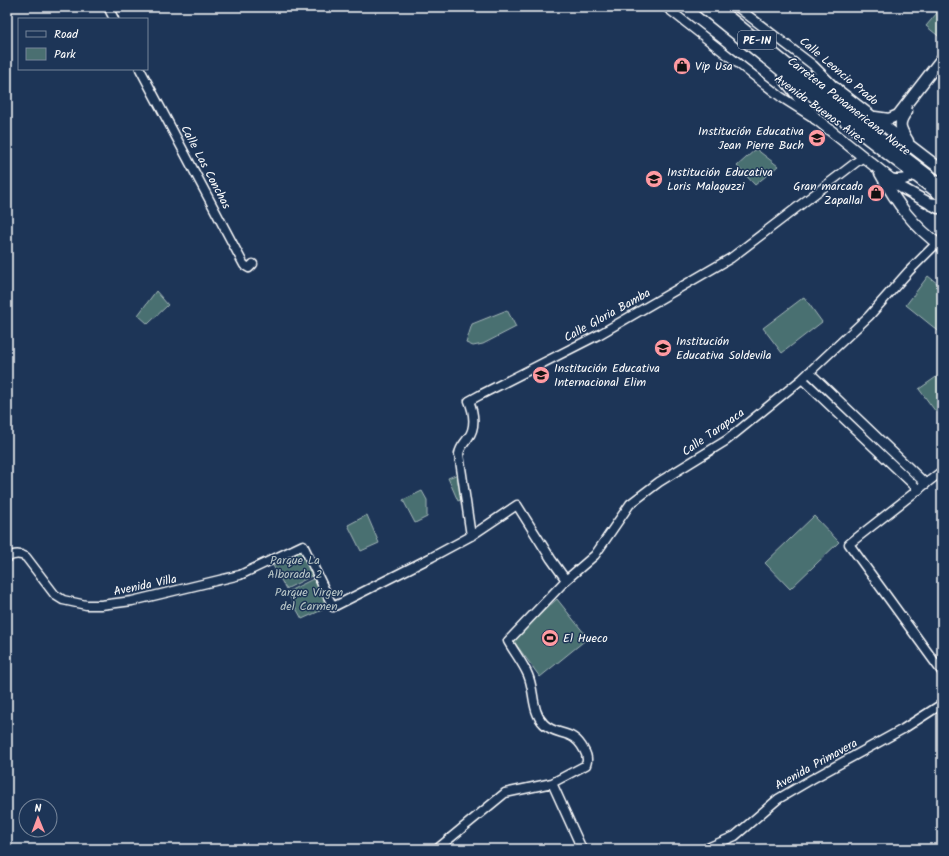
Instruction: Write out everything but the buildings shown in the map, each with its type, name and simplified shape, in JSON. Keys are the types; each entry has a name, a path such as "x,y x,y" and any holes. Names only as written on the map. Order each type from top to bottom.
{"highway":[{"name":"Carretera Panamericana Norte","path":"703,7 769,61 833,107 942,196"},
{"name":"Carretera Panamericana Norte","path":"716,7 799,74 833,107"},
{"path":"769,61 815,118"},
{"path":"799,74 812,77 831,88 836,89"},
{"name":"Carretera Panamericana Norte","path":"913,172 942,186"}],"main road":[{"path":"874,117 889,119 898,115 942,58"},
{"path":"900,128 902,118 942,64"},
{"name":"Calle Leoncio Prado","path":"836,89 942,170"},
{"path":"827,128 827,118 833,107 845,101 853,101"},
{"name":"Avenida Buenos Aires","path":"815,118 878,169 897,202 906,214 939,246"},
{"path":"889,119 900,128 918,157 913,172 902,188 897,202"},
{"path":"878,169 902,188 936,204 942,210"},
{"path":"891,179 900,180 913,172"}],"street":[{"path":"108,7 114,18"},
{"name":"Avenida Buenos Aires","path":"666,7 781,97 815,118"},
{"name":"Calle Leoncio Prado","path":"737,7 814,65 836,89"},
{"name":"Calle Las Conchas","path":"141,70 244,265 249,268 253,264"},
{"name":"Calle Gloria Bamba","path":"471,536 459,454 463,444 472,432 474,419 469,401 600,334 731,258 864,157"},
{"name":"Calle Tarapaca","path":"552,783 586,765 588,761 579,742 565,733 549,728 539,717 534,703 528,674 508,641 566,580 595,555 630,504 659,482 727,440 802,380 869,316 909,271 939,246"},
{"path":"809,372 926,484"},
{"path":"802,380 919,490"},
{"path":"942,471 849,544 942,672"},
{"path":"471,536 517,505 566,580"},
{"name":"Avenida Villa","path":"7,558 16,554 22,554 26,557 55,595 63,600 86,605 97,605 132,601 240,575 303,545 333,607 432,558 471,536"},
{"name":"Avenida Primavera","path":"705,849 735,836 778,799 812,778 903,730 942,704"},
{"path":"436,849 505,793 552,783 582,849"}],"green space":[{"path":"942,7 942,39 926,26"},
{"path":"756,149 778,166 755,185 737,166"},
{"path":"928,276 942,287 942,334 906,305"},
{"path":"156,291 168,305 148,324 138,315"},
{"path":"804,297 822,322 782,353 763,328"},
{"path":"507,310 516,327 483,344 473,346 466,343 472,324"},
{"path":"942,373 942,408 936,412 919,389"},
{"path":"458,474 462,499 458,501 448,478"},
{"path":"422,491 427,500 427,517 415,523 403,500"},
{"path":"367,515 379,543 361,551 348,525"},
{"path":"814,516 839,542 790,589 765,563"},
{"name":"Parque La Alborada 2","path":"303,545 316,574 286,589 270,560"},
{"name":"Parque Virgen del Carmen","path":"317,577 331,606 302,619 287,592"},
{"name":"El Hueco","path":"557,599 588,638 540,677 512,639"}],"place":[{"name":"Vip Usa","path":"682,66"},
{"name":"Institución Educativa Jean Pierre Buch","path":"817,138"},
{"name":"Institución Educativa Loris Malaguzzi","path":"654,179"},
{"name":"Gran marcado Zapallal","path":"876,193"},
{"name":"Institución Educativa Soldevila","path":"663,348"},
{"name":"Institución Educativa Internacional Elim","path":"541,375"},
{"name":"El Hueco","path":"550,638"}]}
